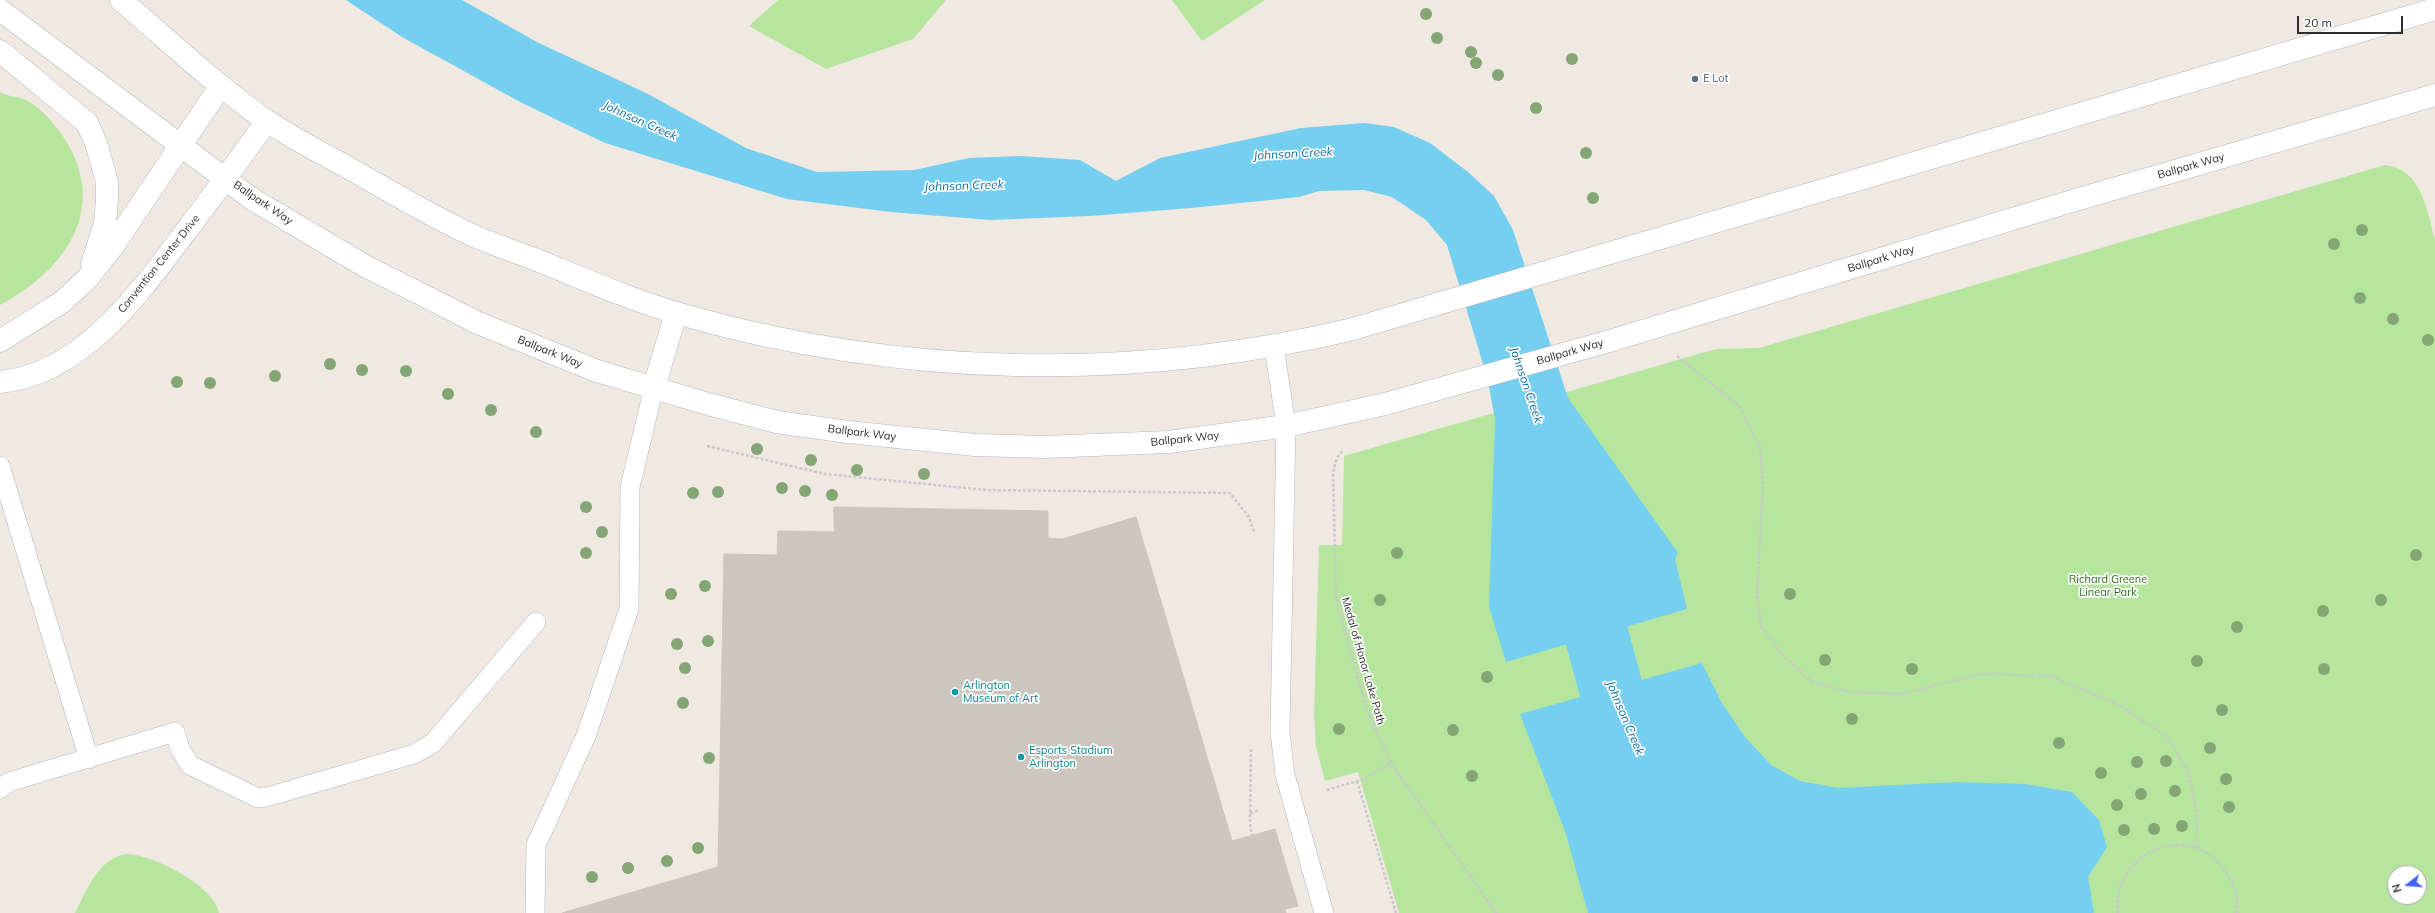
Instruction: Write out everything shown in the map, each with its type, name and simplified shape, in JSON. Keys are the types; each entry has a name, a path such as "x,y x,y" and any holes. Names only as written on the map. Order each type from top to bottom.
{"main road":[{"path":"120,0 220,87 267,121 430,214 474,236 676,313 765,336 837,348 925,359 996,365 1115,365 1220,355 1274,346 1401,316 2435,9"},
{"name":"Ballpark Way","path":"0,10 252,199 299,227 429,299 478,323 597,371 777,422 848,432 975,445 1044,447 1169,442 1286,426 1423,394 1613,340 2070,201 2435,95"},
{"path":"0,51 87,123 96,143 107,182 107,201 105,223 87,279"},
{"path":"0,341 30,324 62,302 87,279 112,246 220,87"},
{"name":"Convention Center Drive","path":"0,382 25,378 49,368 102,331 127,308 226,178 267,121"},
{"path":"654,387 676,313"}],"lane":[{"path":"1274,346 1286,426 1280,732 1285,775 1324,913"},
{"path":"536,913 536,845 586,736 629,609 630,487 654,387"},
{"path":"0,466 89,759"},
{"path":"0,789 9,782 175,732 182,754 190,765 258,798 267,797 414,754 433,743 536,622"}],"path":[{"path":"1678,356 1739,406 1760,447 1763,492 1757,592 1761,626 1783,656 1812,682 1849,692 1902,694 1981,674 2050,676 2115,703 2167,736 2188,770 2198,813 2196,848"},
{"path":"707,446 825,474 987,490 1230,494 1249,518 1254,530 1254,538"},
{"name":"Medal of Honor Lake Path","path":"1342,451 1337,458 1333,472 1336,598 1367,711 1391,763 1496,913"},
{"path":"1251,742 1250,824 1252,835"},
{"path":"1327,790 1357,781 1391,763"},
{"path":"1357,781 1396,913"},
{"path":"1250,813 1259,810"},
{"path":"2118,913 2116,901 2124,875 2143,855 2169,845 2196,848 2218,861 2233,882 2237,907 2236,913"}],"green space":[{"path":"778,0 946,0 913,39 826,69 749,26"},
{"path":"1172,0 1265,0 1202,41"},
{"path":"0,92 26,100 45,114 56,127 69,146 79,171 83,195 80,218 72,239 59,259 42,276 22,292 0,305"},
{"name":"Richard Greene Linear Park","path":"2385,165 2397,168 2407,174 2415,182 2425,203 2435,239 2435,913 1399,913 1358,772 1325,781 1316,747 1314,715 1319,545 1342,545 1344,456 1716,349 1759,348"},
{"path":"125,854 150,859 180,873 206,892 215,903 219,913 75,913 94,877 100,869 115,858"}],"water":[{"path":"346,0 462,0 537,42 648,94 746,148 817,172 914,170 969,158 1021,156 1080,160 1116,181 1160,158 1301,128 1364,123 1394,127 1430,143 1468,172 1494,196 1513,230 1568,398 1678,553 1675,559 1687,609 1506,662 1489,607 1495,419 1487,377 1447,245 1426,220 1392,197 1364,190 1319,191 1299,197 1191,208 1090,216 990,220 891,212 787,199 605,143 520,102 402,37"},
{"path":"1702,663 1722,703 1745,737 1771,765 1800,781 1838,788 1957,782 2025,784 2072,792 2099,820 2107,847 2088,877 2094,913 1588,913 1565,831 1520,714"}],"building":[{"name":"Arlington Museum of Art","path":"834,507 1048,511 1048,538 1062,539 1136,517 1232,841 1275,829 1298,906 1285,909 1286,913 562,913 718,867 724,554 777,555 778,531 834,532"}],"waterway":[{"name":"Johnson Creek","path":"1574,551 1611,689 1714,913"}],"place":[{"name":"E Lot","path":"1695,79"},
{"name":"Arlington Museum of Art","path":"955,692"},
{"name":"Esports Stadium Arlington","path":"1021,757"}]}
